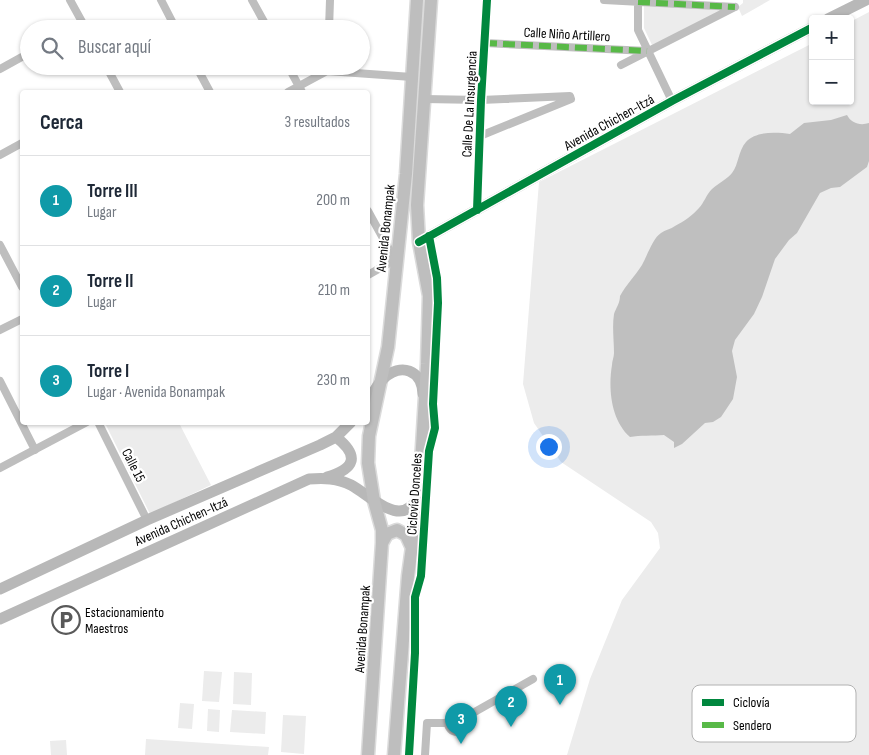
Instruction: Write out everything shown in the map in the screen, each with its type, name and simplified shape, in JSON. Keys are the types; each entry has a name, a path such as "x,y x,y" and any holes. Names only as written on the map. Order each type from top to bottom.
{"main road":[{"name":"Avenida Bonampak","path":"368,755 382,543 382,530 374,501 368,463 369,436 388,347 406,174 417,0"},
{"name":"Avenida Bonampak","path":"394,755 411,546 418,496 427,364 429,296 426,270 419,242 417,204 431,0"},
{"path":"836,15 866,0"},
{"name":"Avenida Chichen-Itzá","path":"419,242 672,101 809,29"},
{"path":"370,399 381,381 398,370 412,372 421,382 424,400"},
{"name":"Avenida Chichen-Itzá","path":"0,589 147,520 336,437 348,425"},
{"path":"323,478 341,473 349,467 351,460 350,451 336,437"},
{"name":"Avenida Chichen-Itzá","path":"0,619 309,479 323,478 351,485 390,510 400,511 413,504 418,496"},
{"path":"382,543 387,534 397,530 406,534 411,546"}],"street":[{"path":"70,0 81,20"},
{"path":"160,0 171,20"},
{"path":"252,0 263,20"},
{"path":"329,20 330,0"},
{"name":"Calle De La Insurgencia","path":"477,210 487,0"},
{"path":"604,0 735,7 621,65"},
{"path":"638,1 638,30 672,101"},
{"name":"Calle Niño Artillero","path":"485,43 647,51"},
{"path":"0,69 20,58"},
{"path":"370,73 412,77"},
{"path":"111,75 119,90"},
{"path":"201,75 209,90"},
{"path":"292,75 300,90 319,75"},
{"path":"424,99 481,100 570,96 571,99 480,136"},
{"path":"0,155 20,144"},
{"path":"370,214 396,259 370,274"},
{"path":"0,245 20,283"},
{"path":"0,330 20,320"},
{"path":"0,381 20,420"},
{"path":"22,425 35,450"},
{"path":"0,468 81,425"},
{"name":"Calle 15","path":"100,425 147,520"},
{"path":"464,718 533,679"},
{"path":"454,714 460,714 464,718 464,726 460,730 452,730 448,723 454,714"},
{"path":"425,755 427,723 448,723"}],"shaded area":[{"path":"743,0 770,0 742,16 738,7 743,3"},
{"path":"644,5 730,8 652,45 644,28"},
{"path":"869,12 869,755 567,755 590,679 622,600 660,548 658,533 651,522 561,462 534,423 523,384 539,182 809,45 809,105 854,105 854,20"},
{"path":"847,115 856,123 869,123 869,161 867,167 840,187 831,188 820,193 797,233 789,240 775,259 754,314 735,340 732,351 737,377 733,399 721,417 713,422 705,423 682,444 674,448 674,442 664,435 630,437 619,422 612,404 610,384 614,353 614,314 620,296 642,265 655,239 661,233 697,211 712,189 732,173 743,146 750,138 766,133 790,134 804,123 831,120"},
{"path":"106,425 180,425 211,485 150,514"},
{"path":"204,671 222,672 219,702 202,701"},
{"path":"234,672 252,673 251,705 233,704"},
{"path":"180,703 194,704 192,729 178,728"},
{"path":"208,709 220,710 219,732 207,731"},
{"path":"232,710 266,712 265,734 230,732"},
{"path":"283,715 306,716 304,754 281,752"},
{"path":"146,739 269,747 268,755 145,755"},
{"path":"66,740 67,755 51,755 50,741"}],"marked path":[{"path":"638,2 735,7"},
{"path":"485,43 647,51"}],"cycle path":[{"path":"477,210 487,0"},
{"path":"419,242 672,101 809,29"},
{"name":"Ciclovía Donceles","path":"409,755 415,653 415,597 421,576 429,451 435,428 433,404 438,303 437,278 429,236"}],"place":[{"name":"Estacionamiento Maestros","path":"66,620"},
{"name":"Torre III","path":"560,705"},
{"name":"Torre II","path":"511,727"},
{"name":"Torre I","path":"461,744"}]}
